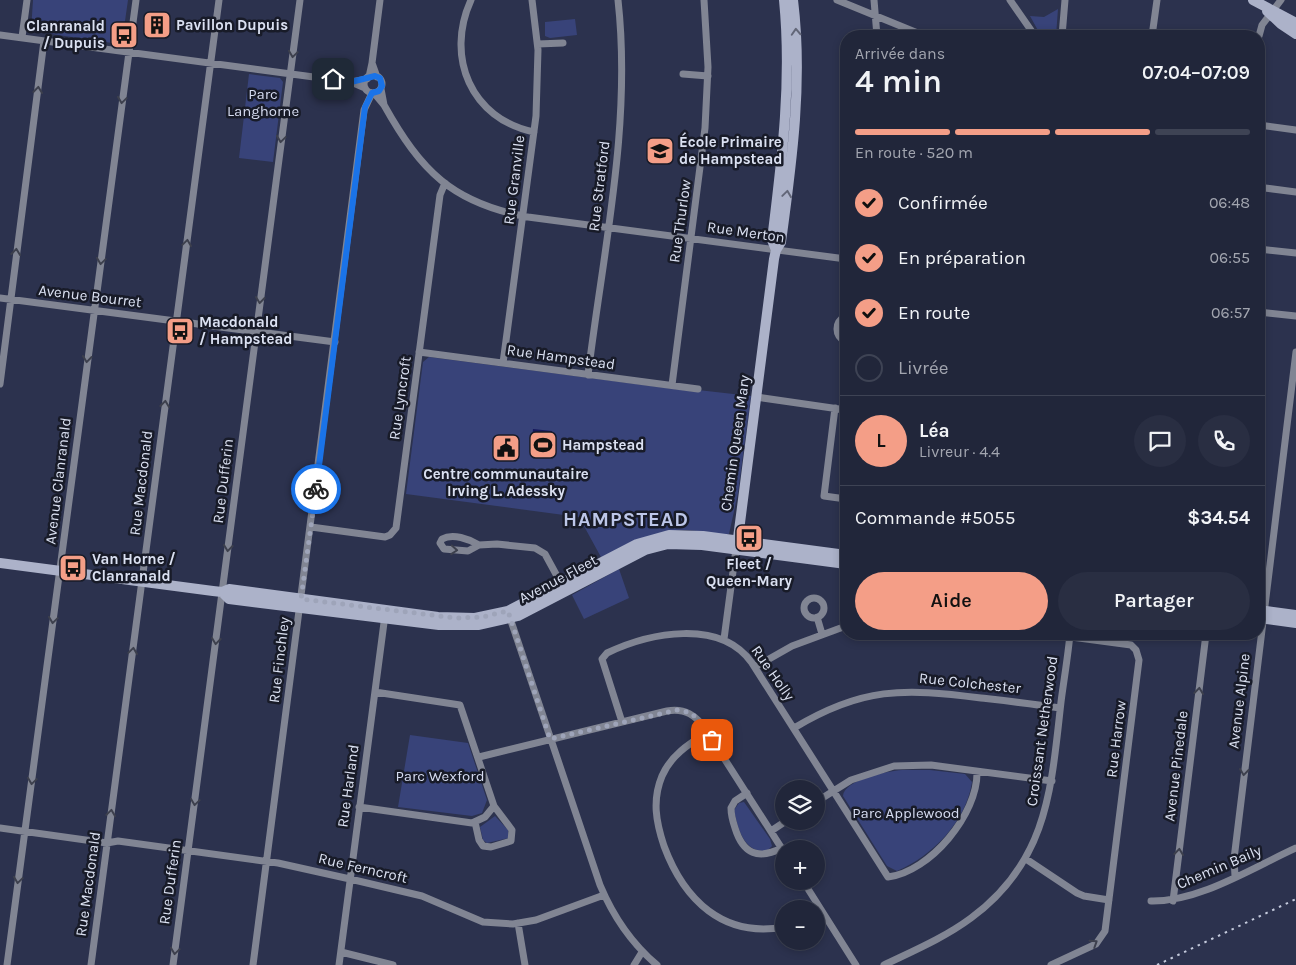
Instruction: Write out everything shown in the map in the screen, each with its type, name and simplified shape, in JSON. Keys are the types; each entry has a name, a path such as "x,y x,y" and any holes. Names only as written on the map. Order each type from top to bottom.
{"main road":[{"name":"Chemin Queen Mary","path":"784,0 792,108"},
{"name":"Chemin Queen Mary","path":"737,545 776,250 781,242 797,57 793,0"},
{"path":"1253,0 1269,10 1296,22"},
{"path":"1269,10 1296,34"},
{"name":"Avenue Fleet","path":"0,563 222,592 229,589 301,603 385,614 456,618 509,615 564,589 637,544 679,534 840,563"},
{"name":"Avenue Fleet","path":"737,545 840,554"},
{"path":"1265,614 1296,615"},
{"path":"1265,615 1296,623"}],"street":[{"path":"22,37 27,0"},
{"name":"Avenue Clanranald","path":"7,965 136,0"},
{"name":"Rue Macdonald","path":"91,965 219,0"},
{"name":"Rue Dufferin","path":"173,965 300,0"},
{"path":"365,88 372,63 380,0"},
{"path":"471,0 463,22 460,41 462,58 468,79 481,102 501,119 534,132"},
{"name":"Rue Granville","path":"503,363 534,132 538,44 532,0"},
{"name":"Rue Stratford","path":"588,375 622,96 618,0"},
{"name":"Rue Thurlow","path":"672,385 706,128 708,76 704,0"},
{"path":"837,0 911,30"},
{"path":"874,0 876,30"},
{"path":"1010,0 1031,30"},
{"path":"1062,30 1065,0"},
{"path":"1153,30 1157,0"},
{"path":"1261,30 1269,10 1281,0"},
{"path":"0,35 351,82 373,93 384,105"},
{"path":"0,384 44,41"},
{"path":"538,44 563,44"},
{"path":"372,63 377,77 381,81 384,105"},
{"path":"684,74 708,76"},
{"path":"351,82 377,77"},
{"path":"373,93 381,89"},
{"name":"Rue Finchley","path":"253,965 364,110 373,93"},
{"name":"Rue Merton","path":"384,105 413,153 445,183 482,205 523,216 840,259"},
{"path":"1265,125 1296,130"},
{"name":"Rue Lyncroft","path":"311,527 385,537 394,532 397,524 440,195 445,183"},
{"path":"1265,188 1296,192"},
{"path":"1265,250 1296,253"},
{"name":"Avenue Bourret","path":"0,298 176,322"},
{"path":"1265,313 1296,316"},
{"path":"840,320 837,328 840,338"},
{"path":"176,322 335,342"},
{"name":"Rue Hampstead","path":"420,352 698,389"},
{"name":"Avenue Alpine","path":"1265,584 1296,352"},
{"path":"756,398 840,409"},
{"path":"835,408 824,496 840,498"},
{"path":"479,545 469,539 448,536 440,543 444,549 458,551 468,551 479,545 497,544 541,550 549,559 564,589"},
{"name":"Chemin Queen Mary","path":"724,639 737,545"},
{"name":"Rue Harland","path":"339,965 385,614"},
{"path":"509,615 604,895 621,925 642,952 657,965"},
{"path":"817,617 822,634"},
{"path":"754,667 778,653 840,628"},
{"name":"Rue Holly","path":"622,722 602,659 607,653 666,634 686,634 724,639 745,654 754,667 888,877 908,871 930,857 955,830 972,798 977,772"},
{"name":"Croissant Netherwood","path":"884,965 946,935 972,917 1000,892 1026,859 1041,824 1052,781 1069,640"},
{"name":"Rue Harrow","path":"1051,965 1096,944 1102,938 1106,925 1139,657 1131,645 1100,640"},
{"name":"Avenue Pinedale","path":"1173,901 1205,640"},
{"name":"Avenue Alpine","path":"1236,876 1234,859 1258,640"},
{"name":"Rue Colchester","path":"794,728 843,703 896,691 930,691 1060,708"},
{"path":"375,692 460,705 494,806 512,830 510,842 491,847 484,846 479,840 475,822"},
{"path":"479,757 679,710 695,716 708,732 777,840"},
{"path":"708,732 675,756 658,787 656,797 657,821 670,861 687,892 708,912 748,928 775,928"},
{"path":"825,796 863,775 894,766 931,765 1052,781"},
{"path":"747,793 735,801 731,808 737,832 743,845 753,852 764,855 775,852"},
{"path":"359,807 475,822 485,817 494,806"},
{"name":"Rue Ferncroft","path":"0,828 107,843 118,841 267,861 422,896 483,922 518,923 544,918 604,895"},
{"path":"771,831 775,828"},
{"name":"Chemin Baily","path":"1151,901 1173,901 1192,896 1296,848"},
{"path":"1026,859 1077,893 1109,900"},
{"path":"825,922 856,965"},
{"path":"518,923 525,965"},
{"path":"341,952 393,965"},
{"path":"634,965 642,952"}],"green space":[{"path":"33,0 128,0 122,42 119,44 31,31"},
{"path":"1058,9 1056,30 1038,30 1030,16 1044,17"},
{"path":"575,19 577,35 550,38 545,36 545,22"},
{"name":"Parc Langhorne","path":"249,74 280,78 283,82 273,162 239,158"},
{"path":"429,357 697,392 698,390 751,396 738,493 729,534 686,530 663,532 632,543 602,559 579,517 406,494 423,362"},
{"path":"619,569 629,598 584,619 572,595"},
{"name":"Parc Wexford","path":"410,735 468,743 487,800 482,813 472,816 398,807"},
{"name":"Parc Applewood","path":"902,770 930,770 965,774 972,782 963,811 945,836 923,856 897,871 887,866 843,796 845,790 851,785 867,777"},
{"path":"744,802 770,839 772,846 767,851 759,851 753,848 740,832 734,810 739,803"},
{"path":"495,816 508,830 509,838 487,843 483,840 480,827"}],"shaded area":[{"name":"Hampstead","path":"533,429 552,431 549,454 535,452 537,439 532,438"}],"railway":[{"path":"1157,965 1296,899"}],"way so far":[{"path":"316,489 301,599 456,618 482,617 508,611 550,739 667,711 682,710 698,718 712,740"}],"place":[{"name":"Pavillon Dupuis","path":"157,25"},
{"name":"Clanranald / Dupuis","path":"124,35"},
{"name":"École Primaire de Hampstead","path":"660,151"},
{"name":"Macdonald / Hampstead","path":"180,331"},
{"name":"Hampstead","path":"543,445"},
{"name":"Centre communautaire Irving L. Adessky","path":"506,448"},
{"name":"Fleet / Queen-Mary","path":"749,538"},
{"name":"Van Horne / Clanranald","path":"73,568"}],"district":[{"name":"HAMPSTEAD","path":"626,519"}],"route":[{"path":"316,489 365,107 372,93 379,91 382,86 380,78 375,76 351,82 333,79"}]}
